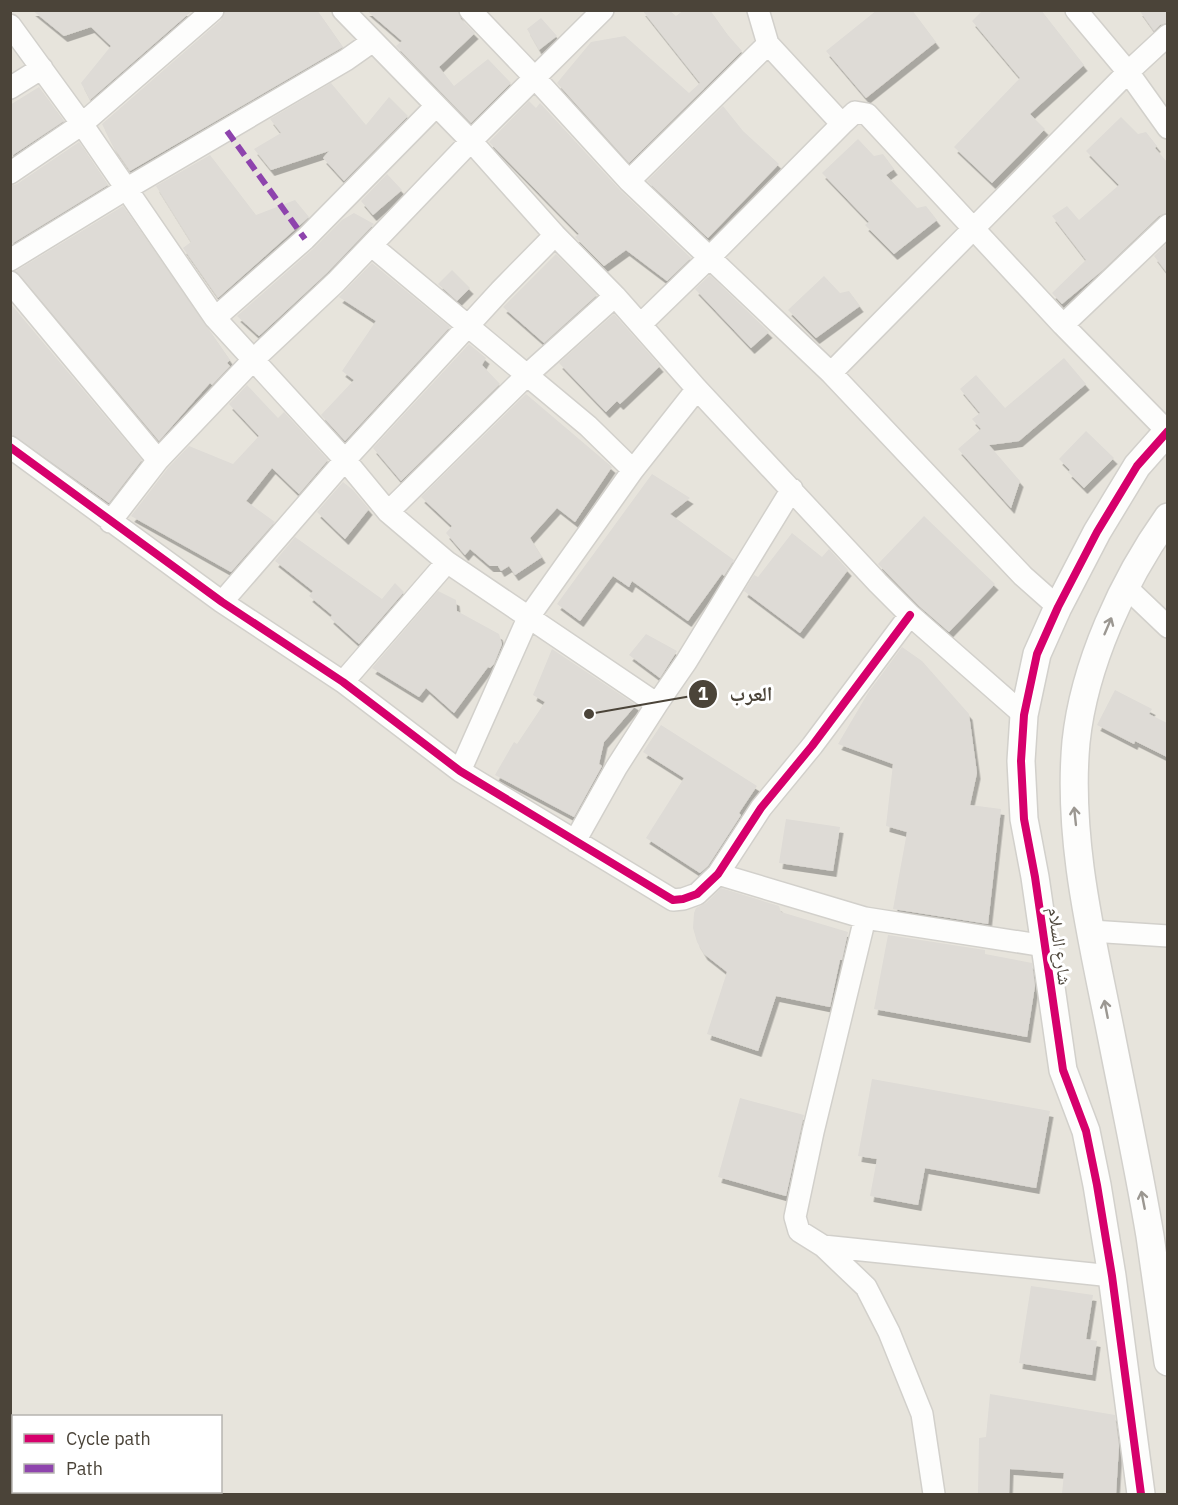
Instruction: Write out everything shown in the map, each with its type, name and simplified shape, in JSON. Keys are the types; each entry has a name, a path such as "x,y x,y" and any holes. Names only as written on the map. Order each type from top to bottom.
{"street":[{"path":"10,173 82,124 213,10"},
{"path":"343,10 471,141 555,235 615,296 697,389 910,615 1024,716"},
{"path":"470,10 629,181 831,373 1023,576 1058,607"},
{"path":"110,522 158,460 254,359 372,246 471,141 603,10"},
{"path":"758,10 768,44 842,124"},
{"path":"1076,10 1128,72 1167,128"},
{"path":"10,25 82,124 215,318 345,459 388,513 447,562 657,704"},
{"path":"831,373 1167,35"},
{"path":"10,260 346,60 372,41"},
{"path":"629,181 768,44"},
{"path":"10,88 42,68"},
{"path":"215,318 306,239 436,106"},
{"path":"640,324 842,124 855,112 867,114 1063,325 1167,431"},
{"path":"1063,325 1167,225"},
{"path":"222,602 345,459 500,291 555,235"},
{"path":"372,246 588,426 633,470"},
{"path":"10,282 158,460"},
{"path":"388,513 527,375 615,296"},
{"path":"460,771 528,618 633,470 697,389"},
{"name":"شارع السلام","path":"1141,1494 1112,1276 1097,1185 1086,1131 1063,1070 1024,819 1022,761 1024,716 1037,654 1096,532 1137,466 1167,431"},
{"path":"10,447 222,602 343,682 460,771 673,900 697,894 718,874 761,808 812,746 910,615"},
{"path":"575,841 616,768 686,662 792,489"},
{"name":"شارع السلام","path":"1167,517 1125,586 1103,636 1090,677 1077,741 1074,802 1080,863 1091,931 1129,1126 1159,1236 1167,1362"},
{"path":"343,682 447,562"},
{"path":"1125,586 1167,627"},
{"path":"718,874 865,918 1045,946"},
{"path":"865,918 813,1132 795,1217 799,1231 823,1246 866,1287 889,1332 922,1414 934,1494"},
{"path":"1091,931 1167,936"},
{"path":"1086,1131 1129,1126"},
{"path":"823,1246 1112,1276"}],"shaded area":[{"path":"10,11 1167,11 1167,1494 11,1494"}],"building":[{"path":"32,10 193,10 90,100 81,83 111,46 91,27 64,36"},
{"path":"225,10 317,10 343,47 130,171 114,148 102,124 221,20"},
{"path":"366,10 458,10 461,19 475,33 439,67 454,86 488,59 511,83 471,123 396,46 402,41"},
{"path":"642,10 669,10 676,16 684,10 710,10 742,51 629,163 557,83 591,42 625,36 689,93 700,83"},
{"path":"877,10 912,10 936,42 866,98 826,51"},
{"path":"983,10 1041,10 1084,65 1030,114 1045,129 992,183 954,147 1020,78 972,21"},
{"path":"1139,10 1167,10 1167,23 1160,25 1154,31"},
{"path":"541,18 557,36 539,50 527,29"},
{"path":"331,83 366,125 389,97 408,116 344,181 323,158 329,151 271,170 254,149 281,133 270,119"},
{"path":"39,87 64,121 10,157 10,105"},
{"path":"529,101 536,108 540,103 620,190 691,258 667,281 626,250 604,266 575,237 579,234 489,142"},
{"path":"723,106 743,131 779,164 708,238 647,181"},
{"path":"1121,117 1138,134 1146,132 1157,146 1155,148 1167,162 1167,213 1159,216 1103,270 1062,304 1052,293 1086,260 1052,216 1067,206 1079,220 1119,185 1086,151"},
{"path":"858,139 874,156 883,154 894,169 886,175 917,208 926,206 937,220 894,254 865,225 869,222 822,173"},
{"path":"79,142 108,185 10,245 10,186 17,184"},
{"path":"210,155 256,215 295,200 309,217 218,298 183,248 191,242 156,186"},
{"path":"387,174 402,190 373,215 361,201"},
{"path":"123,206 230,360 227,363 230,366 212,385 210,383 159,441 16,271"},
{"path":"354,213 374,224 327,273 259,336 237,316 313,249 342,220"},
{"path":"1167,243 1167,273 1154,256"},
{"path":"556,254 597,295 544,343 503,307"},
{"path":"372,263 450,327 345,441 321,415 354,380 342,371 376,321 339,297"},
{"path":"452,270 470,288 457,301 438,284"},
{"path":"710,275 769,332 751,348 695,289"},
{"path":"824,276 840,293 849,291 860,306 816,338 788,310"},
{"path":"10,303 142,460 109,503 10,433"},
{"path":"614,314 660,366 620,404 617,401 606,412 559,363"},
{"path":"469,344 486,358 482,365 500,384 401,481 373,448"},
{"path":"1064,358 1086,384 1019,441 989,445 1020,481 1011,508 958,449 981,429 972,419 980,413 960,389 976,375 1005,408"},
{"path":"247,385 278,418 284,412 328,460 299,494 272,468 246,501 275,522 231,572 131,516 168,468 189,446 233,464 259,436 229,404"},
{"path":"526,394 612,467 575,522 557,508 530,538 542,557 515,575 509,566 501,571 498,566 490,566 470,549 465,555 446,533 452,526 421,497"},
{"path":"1086,431 1114,458 1084,488 1059,459"},
{"path":"652,474 690,498 670,514 734,560 688,621 632,581 629,587 613,576 580,621 557,604"},
{"path":"343,482 369,509 345,539 317,512"},
{"path":"924,516 995,584 949,632 919,606 878,564"},
{"path":"792,533 822,557 829,549 848,570 800,633 744,591 754,575 758,577"},
{"path":"295,537 382,599 395,583 404,592 359,644 330,618 332,615 309,596 313,591 275,561"},
{"path":"438,591 456,600 457,611 499,634 502,644 494,664 488,667 454,713 426,688 419,697 372,668"},
{"path":"646,634 677,651 660,678 629,655"},
{"path":"902,647 922,661 969,714 977,773 970,805 1001,809 988,924 893,909 907,832 886,826 893,764 838,744 868,693"},
{"path":"552,649 636,705 604,742 599,764 602,766 574,817 495,775 514,742 517,744 545,702 533,695"},
{"path":"1115,690 1152,709 1149,714 1167,723 1167,757 1135,741 1134,744 1097,725"},
{"path":"661,725 757,786 708,866 700,873 646,838 684,778 643,752"},
{"path":"786,819 840,827 833,871 779,863"},
{"path":"721,888 779,906 781,912 848,932 830,1007 776,996 758,1051 707,1034 727,972 704,954 697,942 693,928 694,913 696,908 706,903"},
{"path":"888,935 985,950 985,954 1032,963 1035,986 1027,1037 874,1009"},
{"path":"872,1079 1050,1111 1036,1188 925,1168 918,1205 870,1196 877,1159 858,1156"},
{"path":"740,1098 804,1115 786,1196 718,1177"},
{"path":"1031,1286 1093,1295 1086,1339 1097,1341 1092,1375 1019,1363"},
{"path":"990,1394 1115,1415 1119,1446 1116,1494 1062,1494 1064,1473 1010,1469 1009,1494 978,1494 979,1438 986,1437"}],"marked path":[{"path":"227,131 305,239"}],"cycle path":[{"path":"1141,1494 1112,1276 1097,1185 1086,1131 1063,1070 1035,877 1024,819 1021,761 1024,715 1037,654 1058,607 1097,532 1137,466 1168,431"},
{"path":"10,447 222,602 343,682 460,771 673,900 697,894 718,874 761,808 812,746 910,615"}],"place":[{"name":"العرب","path":"589,714"}]}
